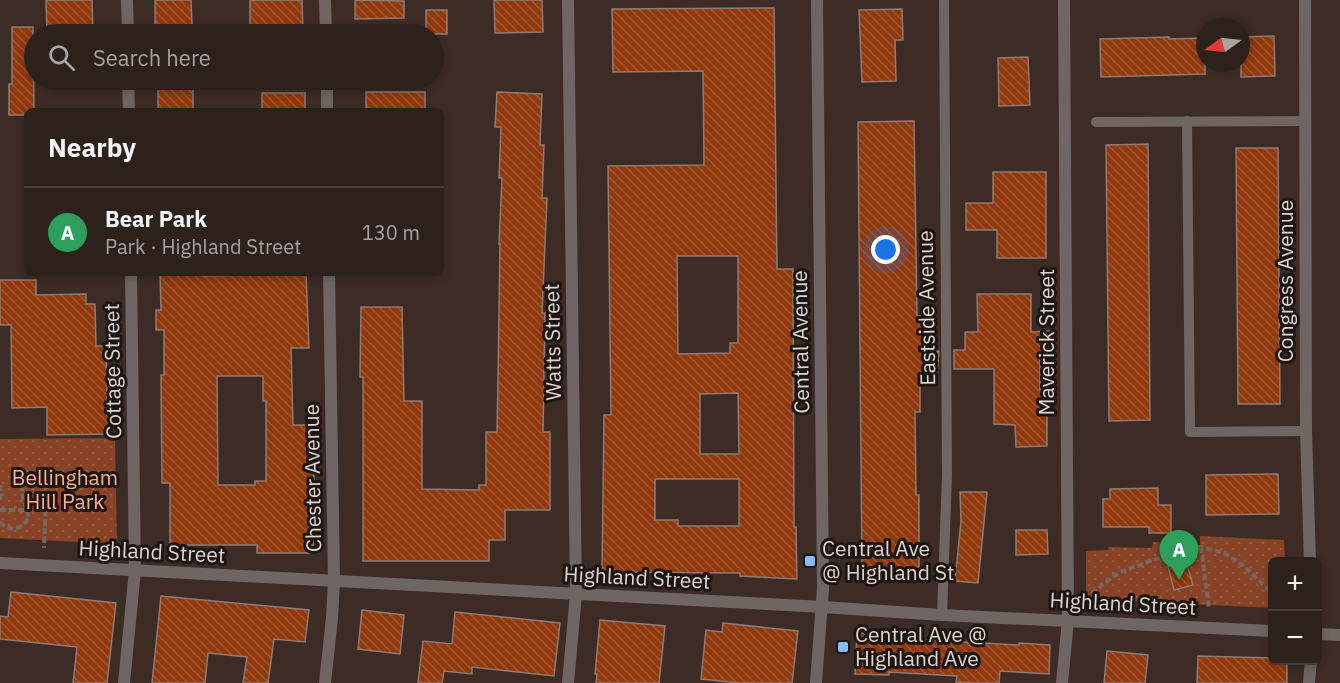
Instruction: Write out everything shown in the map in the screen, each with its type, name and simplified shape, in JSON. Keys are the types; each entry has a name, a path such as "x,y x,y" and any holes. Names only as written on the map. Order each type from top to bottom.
{"street":[{"path":"127,0 128,24"},
{"path":"325,0 326,24"},
{"name":"Watts Street","path":"568,0 576,594 568,683"},
{"name":"Central Avenue","path":"816,683 822,607 817,0"},
{"name":"Maverick Street","path":"1062,683 1068,620 1064,0"},
{"name":"Congress Avenue","path":"1305,0 1306,431 1310,557"},
{"path":"128,90 129,108"},
{"path":"327,90 327,108"},
{"name":"Cottage Street","path":"124,683 135,570 131,276"},
{"name":"Chester Avenue","path":"325,683 332,618 333,581 329,276"},
{"name":"Highland Street","path":"0,563 1268,631"},
{"path":"1322,634 1340,635"},
{"path":"1309,683 1311,665"}],"lane":[{"name":"Eastside Avenue","path":"942,615 947,475 944,0"},
{"path":"1187,121 1190,432 1306,431"},
{"path":"1096,122 1305,121"}],"path":[{"path":"0,522 6,528 15,529 24,525 29,517 22,494 22,482 33,474 47,474 43,566"},
{"path":"0,485 0,503"},
{"path":"0,510 28,510"},
{"path":"1092,603 1093,592 1118,573 1173,553 1201,547 1224,553 1244,566 1268,589"},
{"path":"1201,547 1209,609"}],"green space":[{"name":"Bellingham Hill Park","path":"115,438 117,544 0,538 0,439"},
{"path":"1200,536 1284,540 1285,557 1268,557 1268,608 1086,599 1086,551 1108,550 1109,547 1152,548 1153,542 1200,545"}],"building":[{"path":"46,0 92,0 93,24 47,24"},
{"path":"155,0 191,0 192,24 155,24"},
{"path":"250,0 302,0 303,24 250,24"},
{"path":"355,0 404,1 404,18 355,19"},
{"path":"494,0 542,0 543,32 495,33"},
{"path":"774,8 777,269 793,269 794,527 796,527 797,579 740,576 740,573 602,572 604,415 611,415 608,166 704,165 703,71 613,72 612,9","holes":["677,256 738,256 738,343 730,343 730,353 678,354","738,393 739,454 700,454 700,394","655,479 739,479 739,526 678,526 678,520 655,520"]},
{"path":"902,9 903,40 895,40 896,81 862,82 859,10"},
{"path":"426,10 447,10 447,34 444,34 444,24 426,24"},
{"path":"12,27 24,27 24,90 34,90 34,108 24,108 24,115 9,115 9,84 12,84"},
{"path":"1274,36 1275,76 1241,77 1241,72 1250,72 1250,37"},
{"path":"1196,38 1196,72 1205,72 1205,74 1101,77 1100,39"},
{"path":"1028,57 1030,105 999,106 998,58"},
{"path":"158,90 193,90 193,108 158,108"},
{"path":"366,92 425,92 425,108 366,108"},
{"path":"497,92 542,94 540,145 544,145 542,198 547,198 542,313 545,313 543,432 550,432 550,510 505,510 505,540 489,540 489,561 363,561 361,307 402,307 404,401 422,401 422,489 479,490 479,485 486,485 486,432 497,432 502,178 499,178 501,127 495,127"},
{"path":"262,93 305,93 305,108 262,108"},
{"path":"914,121 917,316 923,316 924,351 939,351 937,376 920,376 920,412 915,412 916,495 919,495 919,570 862,570 858,122"},
{"path":"1148,144 1150,420 1109,421 1106,145"},
{"path":"1236,148 1278,148 1280,404 1238,404"},
{"path":"993,172 1046,172 1046,258 997,258 997,230 966,230 966,203 993,203"},
{"path":"160,276 306,276 309,348 291,348 293,425 310,425 310,439 319,439 319,462 314,462 313,553 257,553 257,545 170,545 170,483 162,483 161,375 164,375 164,330 156,330 156,310 161,310","holes":["217,376 263,376 263,401 266,401 266,481 255,481 255,485 218,485"]},
{"path":"0,280 36,280 36,295 86,294 86,304 95,304 96,346 106,346 108,434 47,435 47,407 12,408 11,325 0,325"},
{"path":"977,294 1031,294 1031,332 1052,331 1053,353 1040,353 1040,390 1047,390 1047,446 1016,447 1015,425 994,424 994,369 954,369 954,350 965,350 965,332 978,332"},
{"path":"1278,474 1279,514 1206,515 1206,475"},
{"path":"1158,488 1158,505 1171,505 1171,533 1149,533 1149,527 1103,527 1103,499 1110,499 1110,489"},
{"path":"960,492 987,492 978,583 955,581 961,521"},
{"path":"1016,530 1047,530 1048,554 1016,555"},
{"path":"1186,561 1193,585 1174,590 1168,566"},
{"path":"11,592 116,603 107,683 73,683 77,647 0,639 0,616 8,617"},
{"path":"161,596 309,610 305,642 274,639 268,683 243,683 247,657 208,653 205,683 152,683"},
{"path":"362,610 404,615 400,654 358,649"},
{"path":"455,612 560,623 554,676 472,667 472,674 444,671 442,683 418,683 423,641 452,644"},
{"path":"600,620 665,626 659,683 596,683"},
{"path":"723,623 798,631 792,683 739,683 701,679 706,630 722,632"},
{"path":"857,633 891,635 891,638 1050,645 1049,674 1000,671 999,683 970,683 956,682 957,676 889,672 889,675 855,674"},
{"path":"1107,651 1148,655 1145,683 1104,683"},
{"path":"1198,656 1268,658 1268,665 1287,665 1287,683 1197,683"}],"place":[{"name":"Central Ave @ Highland St","path":"810,561"},
{"name":"Bear Park","path":"1179,580"},
{"name":"Central Ave @ Highland Ave","path":"843,647"}]}
